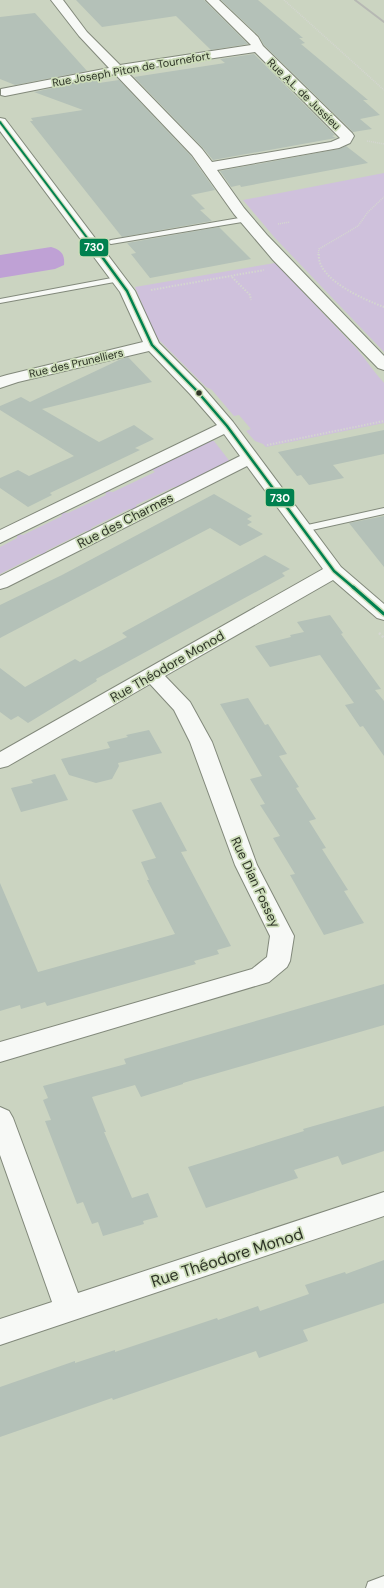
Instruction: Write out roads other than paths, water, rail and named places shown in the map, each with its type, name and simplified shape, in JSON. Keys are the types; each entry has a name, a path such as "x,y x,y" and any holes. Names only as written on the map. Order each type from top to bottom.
{"street":[{"path":"57,0 83,34 209,167 245,219 286,265 384,365"},
{"name":"Rue A.L. de Jussieu","path":"209,167 334,145 345,140 347,136 258,48 254,40 212,0"},
{"name":"Rue Joseph Piton de Tournefort","path":"2,95 117,69 258,48"},
{"path":"0,122 127,291 152,345 196,390 227,426 257,451 303,529 334,571 384,614"},
{"name":"Rue des Prunelliers","path":"0,383 13,378 152,345"},
{"path":"0,537 227,426"},
{"name":"Rue des Charmes","path":"0,583 257,451"},
{"name":"Rue Théodore Monod","path":"2,758 334,571"},
{"name":"Rue Dian Fossey","path":"0,1052 260,976 278,961 282,936 246,865 201,742 183,708 152,674"},
{"path":"0,1118 69,1309"},
{"name":"Rue Théodore Monod","path":"0,1332 384,1204"}],"lane":[{"path":"111,242 245,219"},
{"path":"0,301 117,279"},
{"path":"303,529 384,511"},
{"path":"374,1588 384,1584"}],"railway":[{"path":"355,0 384,22"}]}
